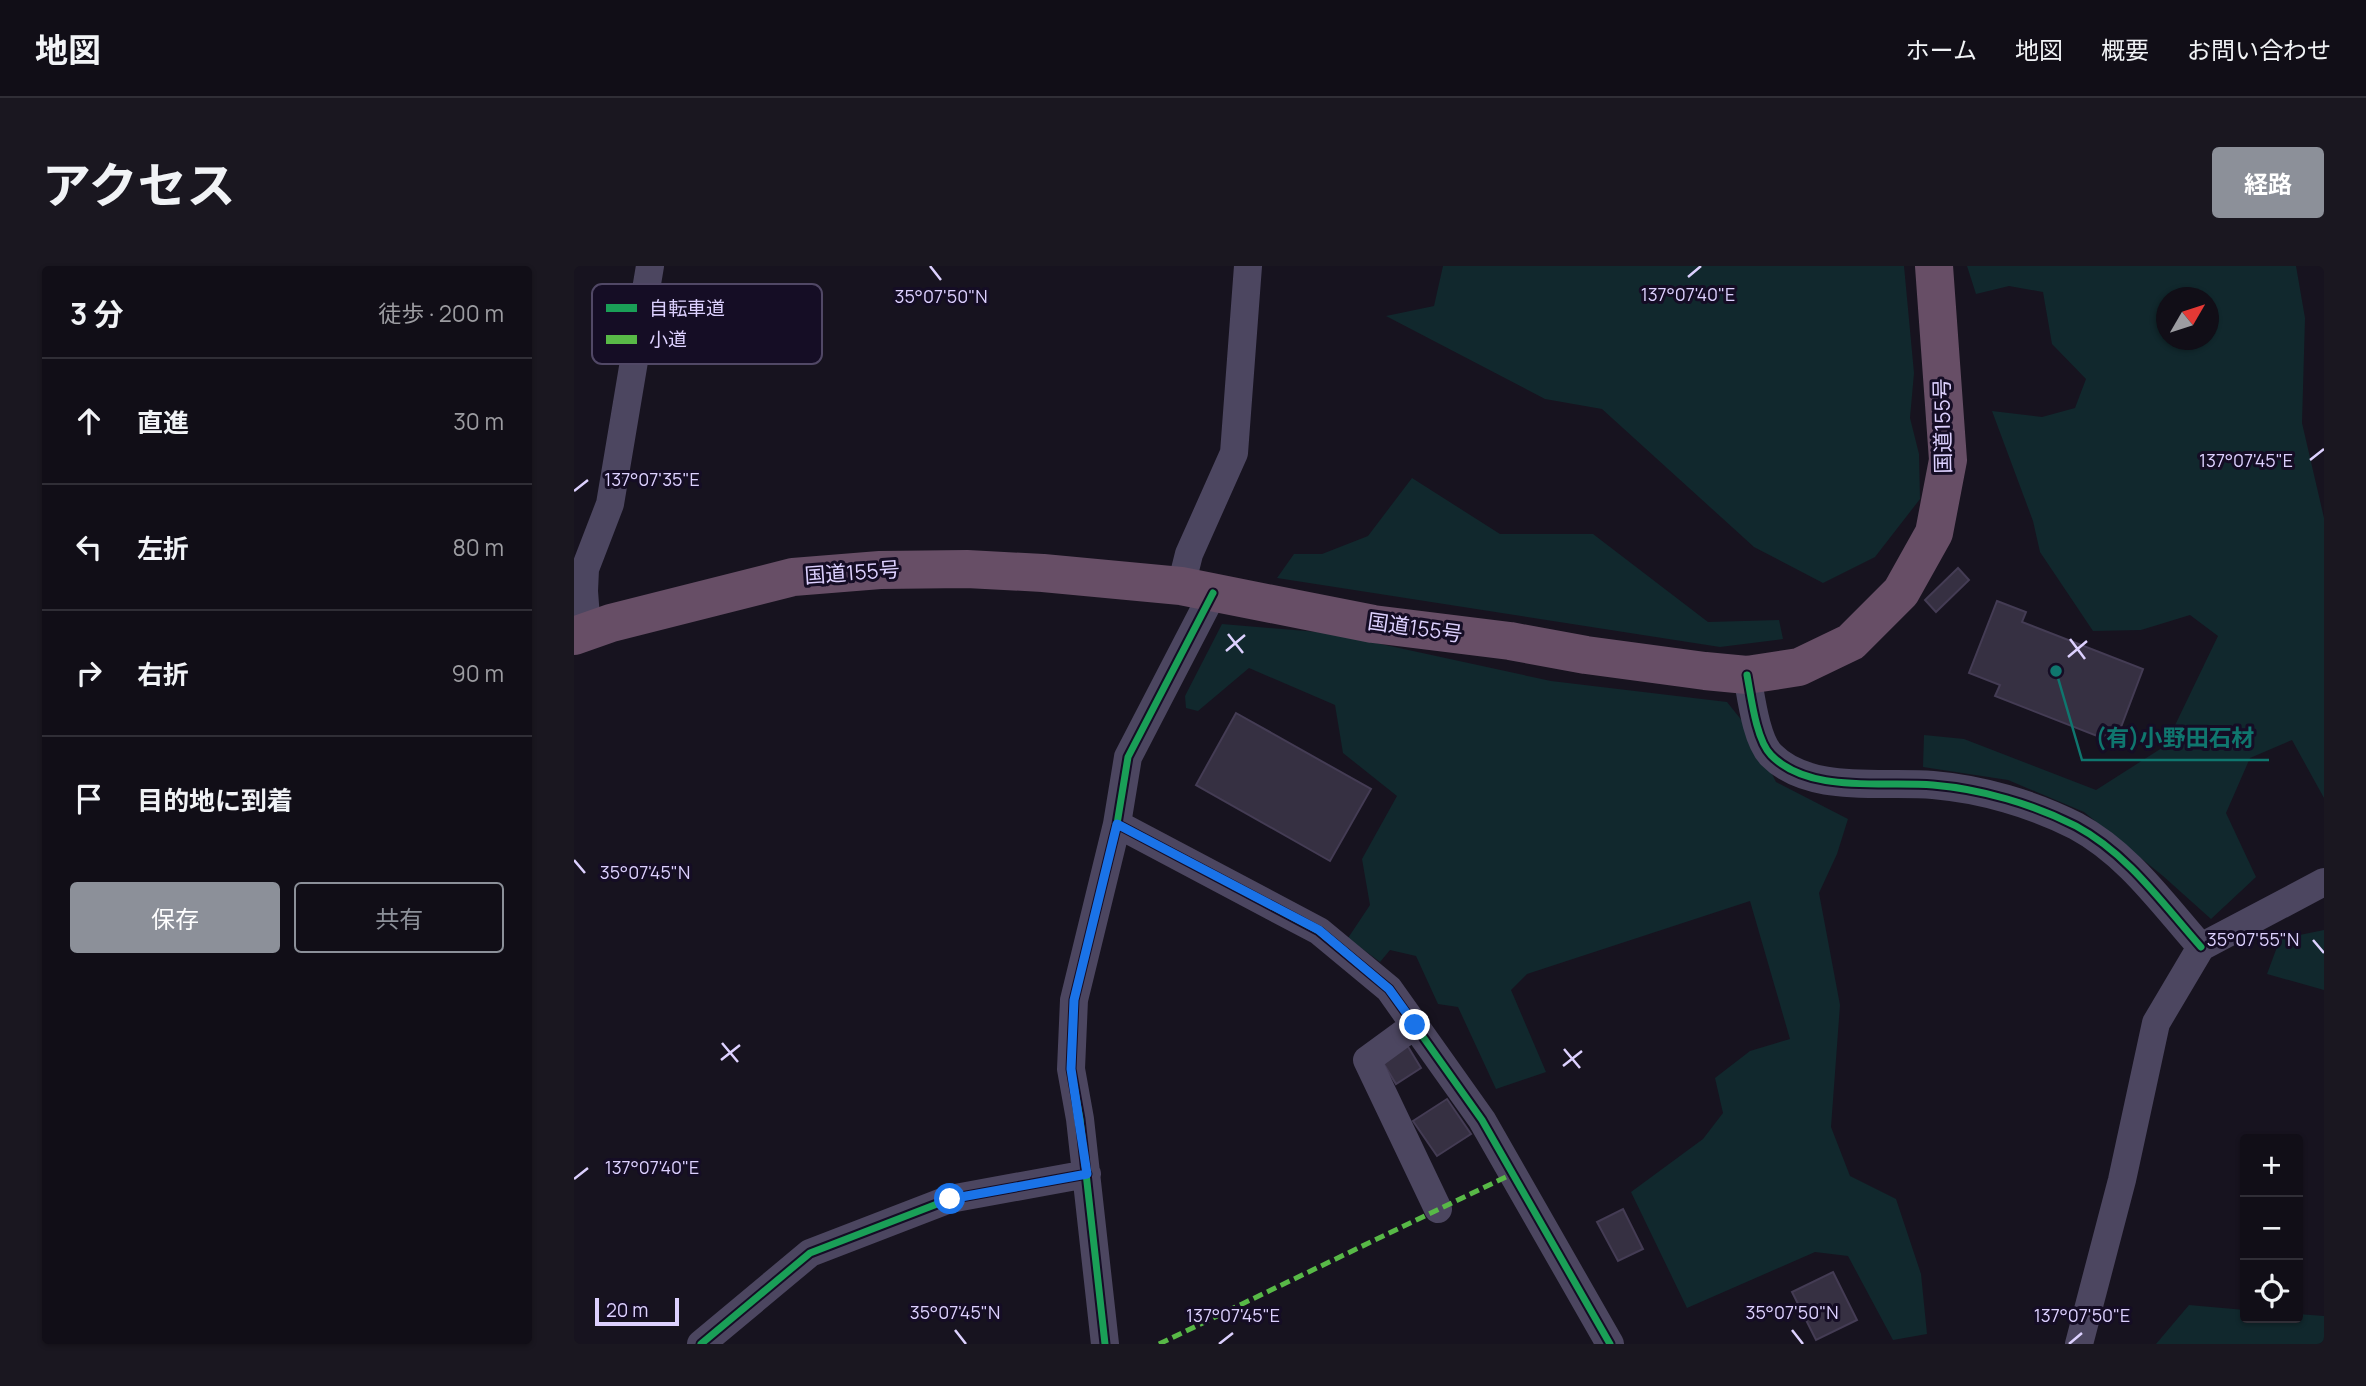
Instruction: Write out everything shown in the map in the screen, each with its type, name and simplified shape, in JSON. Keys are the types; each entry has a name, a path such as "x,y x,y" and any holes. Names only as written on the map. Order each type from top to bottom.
{"highway":[{"name":"国道155号","path":"580,634 698,600 793,577 880,570 993,570 1197,589 1373,624 1747,675 1798,667 1851,642 1901,592 1934,533 1948,460 1934,266"}],"street":[{"path":"647,284 650,266"},
{"path":"1105,1344 1087,1174 1071,1069 1074,1000 1117,824 1128,757 1197,589 1189,554 1234,453 1248,266"},
{"path":"580,634 585,569 610,504 634,364"},
{"path":"1747,675 1755,719 1768,753 1790,772 1819,781 1935,785 1968,791 2017,803 2076,826 2111,849 2142,877 2201,947"},
{"path":"1117,824 1319,930 1389,989 1482,1120 1610,1344"},
{"path":"2079,1344 2122,1180 2155,1023 2201,947 2324,882"},
{"path":"1415,1025 1367,1060 1438,1209"},
{"path":"701,1344 810,1253 950,1199 1087,1174"}],"green space":[{"path":"1443,266 1904,266 1914,373 1910,418 1919,454 1920,499 1875,557 1823,583 1754,547 1602,409 1545,399 1386,316 1434,306"},
{"path":"1967,266 2296,266 2305,318 2302,423 2324,518 2324,798 2292,740 2250,758 2226,813 2256,877 2211,919 2084,812 2008,780 1923,767 1924,735 1964,739 2096,790 2165,746 2218,636 2190,615 2141,630 2093,631 2040,552 2033,521 1992,411 2042,417 2075,408 2086,379 2052,344 2043,292 2009,286 1976,294"},
{"path":"1412,478 1500,534 1593,534 1708,622 1779,620 1783,639 1720,647 1277,578 1294,554 1322,554 1368,536"},
{"path":"1222,624 1330,633 1551,681 1727,702 1751,732 1776,782 1848,819 1837,854 1819,893 1840,1005 1831,1127 1850,1176 1896,1199 1921,1274 1927,1334 1893,1340 1848,1256 1815,1252 1687,1308 1631,1192 1703,1139 1723,1113 1715,1078 1750,1051 1790,1039 1750,901 1527,974 1511,990 1546,1072 1496,1089 1458,1007 1438,1004 1416,956 1390,950 1380,962 1348,938 1370,905 1362,859 1397,796 1343,753 1335,705 1249,668 1198,711 1186,708 1185,696"},
{"path":"2324,930 2324,990 2267,974 2280,939"},
{"path":"2189,1305 2240,1310 2240,1323 2303,1323 2303,1314 2324,1316 2324,1344 2156,1344"}],"building":[{"path":"1958,568 1969,580 1936,612 1925,600"},
{"path":"1997,601 2026,612 2022,622 2143,669 2115,743 1995,696 2000,685 1969,673"},
{"path":"1236,713 1371,789 1330,861 1196,785"},
{"path":"1407,1045 1421,1068 1396,1084 1382,1061"},
{"path":"1447,1099 1471,1134 1437,1156 1413,1121"},
{"path":"1623,1209 1643,1249 1618,1261 1597,1222"},
{"path":"1833,1272 1857,1320 1816,1340 1792,1292"}],"marked path":[{"path":"1159,1344 1512,1174"}],"cycle path":[{"path":"1105,1344 1080,1119 1071,1069 1074,1000 1117,824 1128,757 1213,593"},
{"path":"1747,675 1761,739 1771,755 1787,767 1805,776 1826,781 1933,785 1970,790 2025,804 2059,818 2095,837 2128,865 2201,947"},
{"path":"1117,824 1319,931 1389,989 1482,1120 1610,1344"},
{"path":"701,1344 810,1253 950,1199 1087,1174"}],"place":[{"name":"(有)小野田石材","path":"2056,671"}],"route":[{"path":"950,1199 1087,1174 1071,1069 1074,1000 1117,824 1319,930 1389,989 1415,1025"}]}
